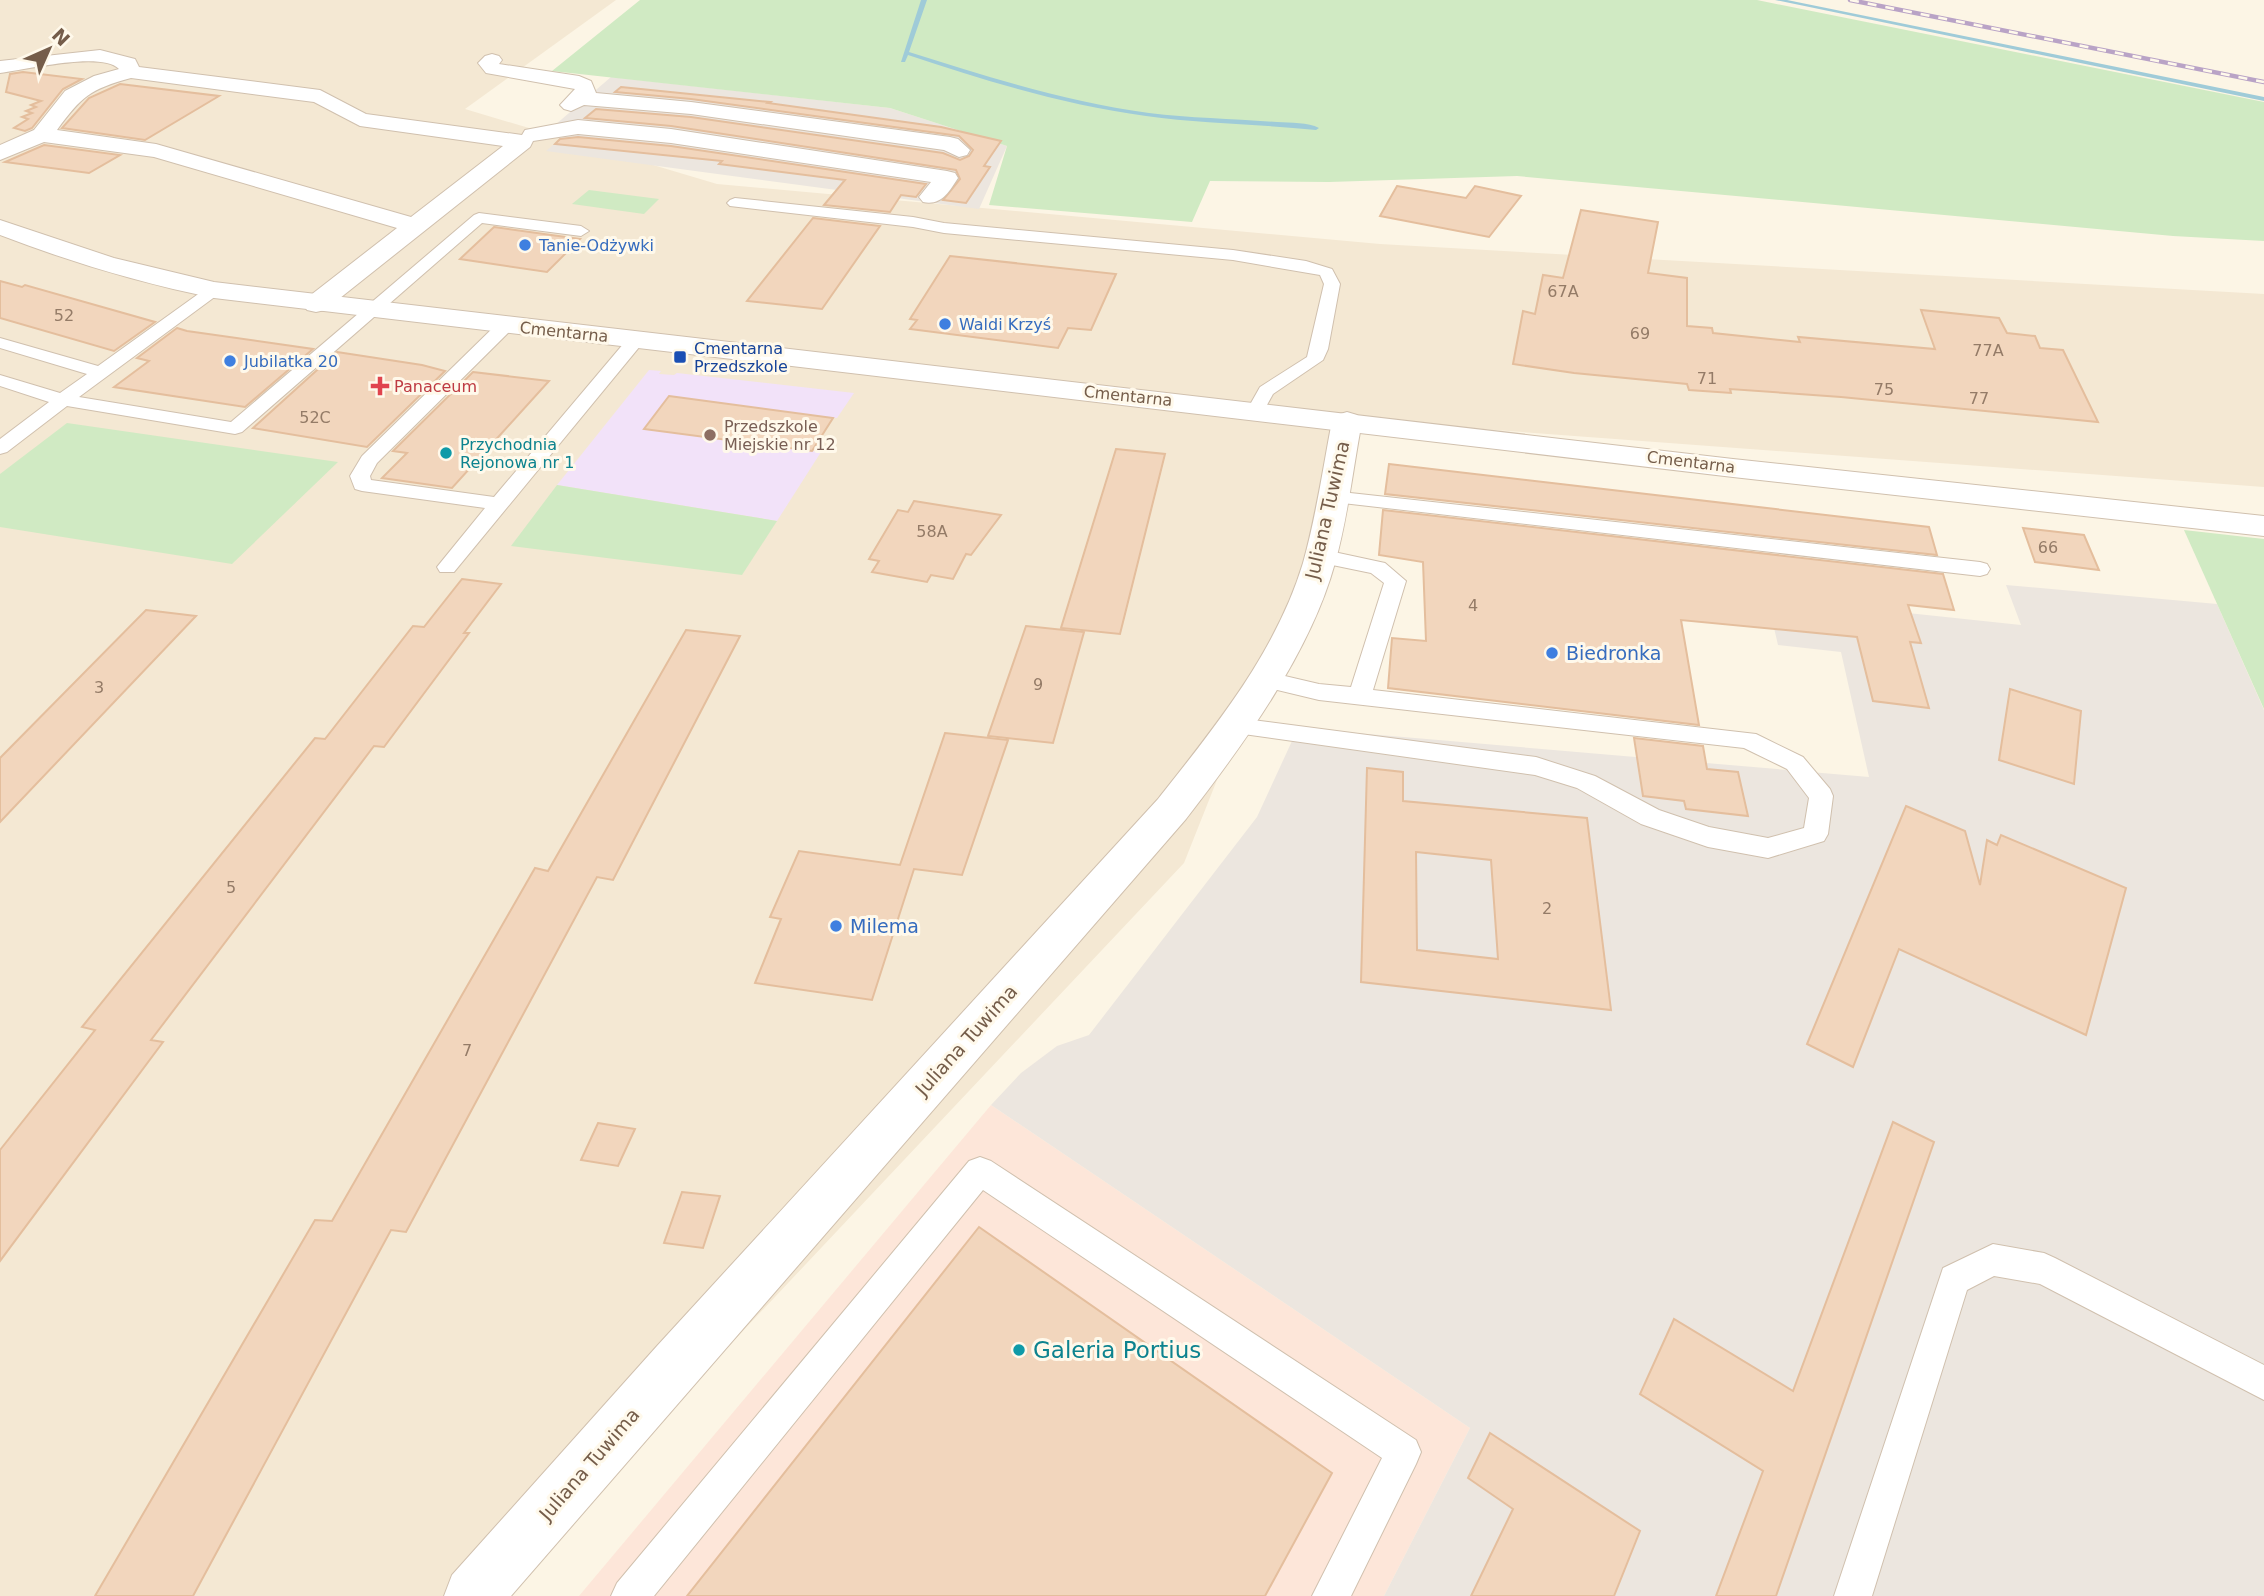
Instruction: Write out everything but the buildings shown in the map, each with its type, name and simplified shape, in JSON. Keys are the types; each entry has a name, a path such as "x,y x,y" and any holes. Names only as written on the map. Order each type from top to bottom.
{"street":[{"path":"0,66 101,57 120,58 128,63 130,72"},
{"path":"316,303 580,98 586,89 579,82 499,70 489,66 492,60"},
{"path":"0,153 42,135 72,95 101,80 130,72 320,96 360,120 528,139 578,127 954,164"},
{"path":"580,98 691,108 950,144 954,164 931,197"},
{"path":"42,135 156,151 415,226"},
{"name":"Cmentarna","path":"0,227 64,252 214,290 1733,468 2264,526"},
{"name":"Juliana Tuwima","path":"473,1596 1172,809 1237,726 1294,626 1320,556 1346,421"}],"lane":[{"path":"735,203 913,222 944,228 1233,255 1306,266 1326,272 1332,284 1319,349 1314,359 1266,391 1256,410"},
{"path":"0,380 63,400 235,428 479,218 581,231"},
{"path":"0,448 214,290"},
{"path":"499,504 362,485 360,476 369,460 506,326"},
{"path":"447,566 636,340"},
{"path":"0,343 100,372"},
{"path":"1332,497 1980,569"},
{"path":"1320,556 1378,568 1395,581 1389,609 1359,697"},
{"path":"1237,726 1536,766 1587,782 1650,817 1708,837 1768,848 1815,834 1821,796 1795,763 1748,740 1319,692 1264,679"},
{"path":"630,1596 980,1171 1404,1452 1331,1596"},
{"path":"1853,1596 1954,1279 1993,1259 2044,1269 2264,1382"}],"shaded area":[{"path":"0,0 616,0 465,109 717,184 1380,244 2264,294 2264,487 1360,420 1184,863 493,1596 0,1596"},
{"path":"611,77 890,108 1007,146 979,209 546,151 573,128 555,125"},
{"name":"Przedszkole Miejskie nr 12","path":"649,370 661,371 659,374 677,373 854,393 837,418 833,418 812,451 821,452 777,521 557,485"},
{"path":"2006,585 2217,604 2264,710 2264,1596 1384,1596 1470,1428 991,1105 1021,1073 1057,1046 1089,1035 1257,817 1298,728 1869,777 1841,652 1778,645 1767,598 2021,625"},
{"path":"991,1105 1470,1428 1384,1596 579,1596"}],"green space":[{"path":"640,0 1757,0 2264,102 2264,241 2173,236 1517,176 1329,182 1210,181 1192,222 989,205 1007,146 890,108 552,71"},
{"path":"589,190 659,199 644,214 572,204"},
{"path":"67,423 338,462 232,564 0,527 0,474"},
{"path":"557,485 777,521 742,575 511,546"},
{"path":"2184,530 2264,539 2264,709"}],"waterway":[{"path":"903,61 924,0"},
{"path":"1778,0 2264,99"},
{"path":"907,53 1014,86 1096,106 1148,115 1316,128"}],"railway":[{"path":"1850,0 2264,82"}],"place":[{"name":"Tanie-Odżywki","path":"525,245"},
{"name":"Waldi Krzyś","path":"945,324"},
{"name":"Cmentarna Przedszkole","path":"680,357"},
{"name":"Jubilatka 20","path":"230,361"},
{"name":"Panaceum","path":"380,386"},
{"name":"Przedszkole Miejskie nr 12","path":"710,435"},
{"name":"Przychodnia Rejonowa nr 1","path":"446,453"},
{"name":"Biedronka","path":"1552,653"},
{"name":"Milema","path":"836,926"},
{"name":"Galeria Portius","path":"1019,1350"}]}
